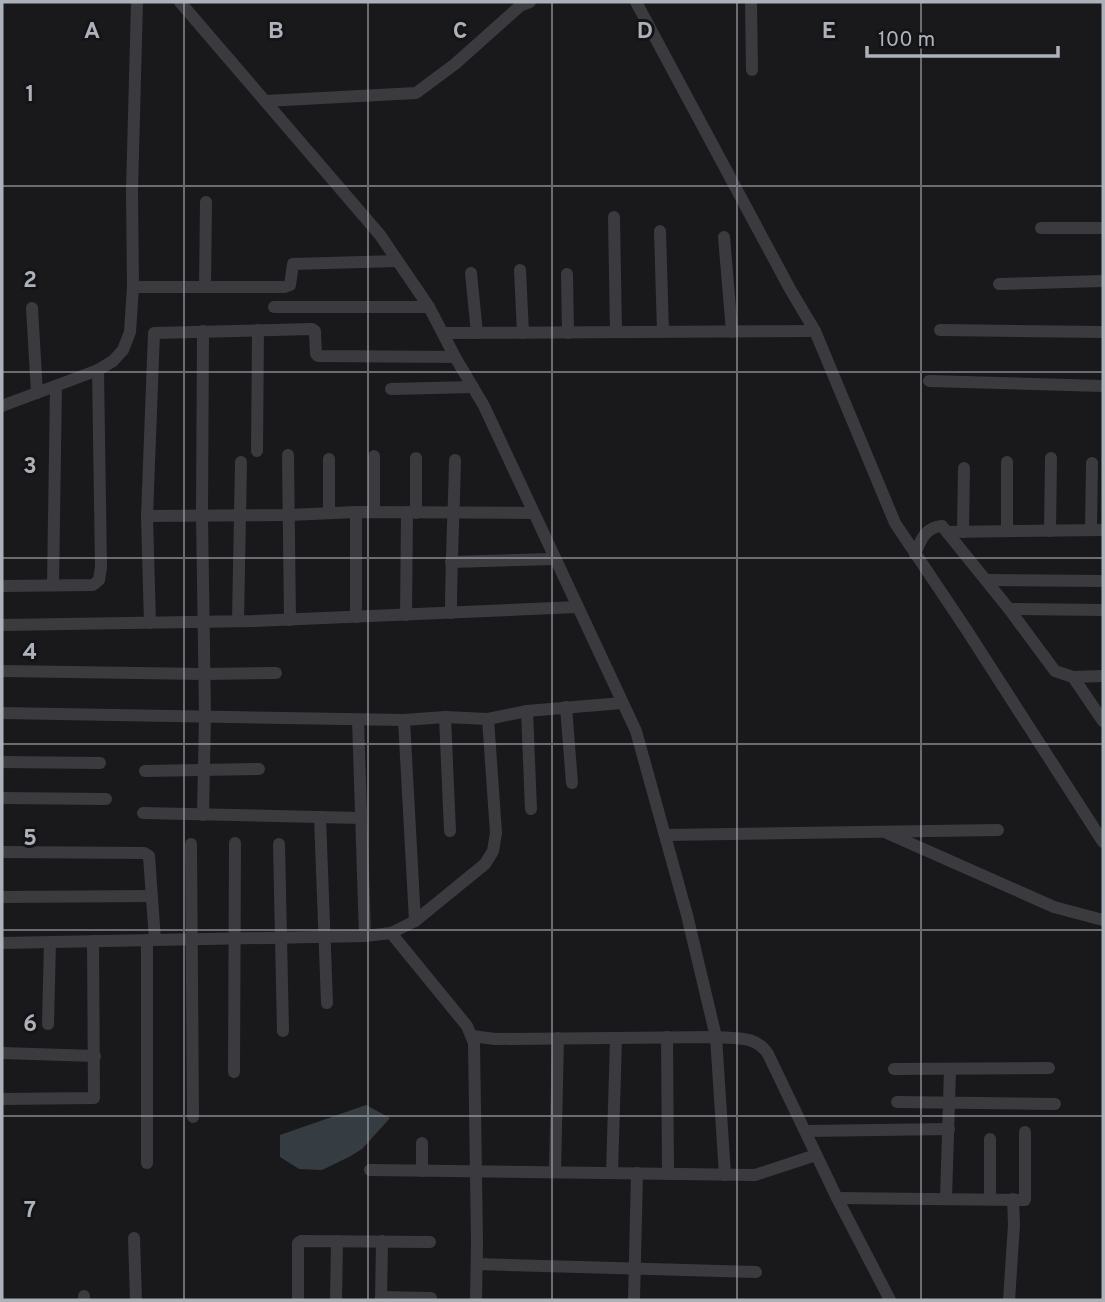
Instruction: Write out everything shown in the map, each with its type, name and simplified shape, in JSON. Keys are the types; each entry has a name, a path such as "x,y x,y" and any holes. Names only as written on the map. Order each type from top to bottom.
{"street":[{"path":"2,406 97,370 113,361 123,350 130,332 137,2"},
{"path":"180,2 380,235 429,307 484,406 622,703 635,731 665,835 716,1037 725,1175"},
{"path":"265,101 416,93 455,64 520,6 530,2"},
{"path":"636,2 815,331 895,523 1101,836"},
{"path":"751,2 752,70"},
{"path":"205,286 206,202"},
{"path":"614,217 616,332"},
{"path":"1041,228 1103,228"},
{"path":"660,231 663,332"},
{"path":"724,237 732,332"},
{"path":"133,287 285,287 289,285 293,264 397,261"},
{"path":"520,270 523,333"},
{"path":"471,273 477,333"},
{"path":"567,274 568,332"},
{"path":"999,284 1103,281"},
{"path":"274,307 429,307"},
{"path":"32,308 37,393"},
{"path":"130,332 312,329 315,331 318,356 456,357"},
{"path":"257,451 258,330"},
{"path":"940,330 1103,332"},
{"path":"204,331 204,815"},
{"path":"444,333 815,331"},
{"path":"150,623 147,516 154,333"},
{"path":"2,586 93,585 99,580 101,567 97,370"},
{"path":"929,381 1103,386"},
{"path":"52,585 55,386"},
{"path":"391,389 474,387"},
{"path":"288,455 290,620"},
{"path":"374,456 374,512"},
{"path":"406,615 416,458"},
{"path":"1051,458 1051,531"},
{"path":"328,513 329,459"},
{"path":"451,613 455,460"},
{"path":"238,621 241,462"},
{"path":"1007,463 1007,531"},
{"path":"948,532 1097,530 1092,463"},
{"path":"963,532 964,468"},
{"path":"147,516 356,512 533,513"},
{"path":"356,512 356,617"},
{"path":"915,554 923,534 942,526 1055,671 1073,677 1103,676"},
{"path":"451,562 554,559"},
{"path":"986,580 1103,582"},
{"path":"2,625 290,620 577,607"},
{"path":"1009,609 1103,610"},
{"path":"2,671 276,673"},
{"path":"1073,677 1103,720"},
{"path":"2,713 358,720 445,717 488,719 527,710 622,703"},
{"path":"566,707 572,783"},
{"path":"527,710 531,809"},
{"path":"445,717 450,831"},
{"path":"2,943 365,936 391,933 415,921 485,864 493,851 496,833 488,719"},
{"path":"358,720 365,936"},
{"path":"404,720 415,921"},
{"path":"2,762 100,763"},
{"path":"145,771 259,769"},
{"path":"2,798 106,799"},
{"path":"143,813 361,817"},
{"path":"320,817 327,1003"},
{"path":"665,835 998,830"},
{"path":"884,832 1054,907 1103,920"},
{"path":"234,1072 235,843"},
{"path":"191,844 193,1116"},
{"path":"279,844 283,1031"},
{"path":"2,852 144,853 149,856 151,940 147,1163"},
{"path":"2,897 151,896"},
{"path":"391,933 467,1026 474,1043 476,1300"},
{"path":"2,1099 94,1098 93,941"},
{"path":"48,1024 50,942"},
{"path":"472,1036 495,1039 716,1037 758,1042 764,1048 890,1300"},
{"path":"667,1037 668,1174"},
{"path":"555,1172 558,1038"},
{"path":"612,1173 616,1039"},
{"path":"2,1053 94,1056"},
{"path":"894,1069 1049,1068"},
{"path":"946,1198 950,1070"},
{"path":"897,1102 1055,1104"},
{"path":"806,1131 949,1129"},
{"path":"837,1198 1025,1200 1025,1132"},
{"path":"990,1139 990,1199"},
{"path":"422,1143 422,1171"},
{"path":"370,1170 755,1175 817,1155"},
{"path":"634,1300 637,1173"},
{"path":"1009,1300 1013,1199"},
{"path":"134,1238 136,1300"},
{"path":"298,1300 298,1243 301,1241 430,1242"},
{"path":"336,1300 337,1241"},
{"path":"382,1241 381,1299 431,1298"},
{"path":"477,1264 756,1272"}],"shaded area":[{"path":"366,1105 390,1118 362,1149 349,1157 322,1170 299,1169 280,1157 280,1135"}]}
